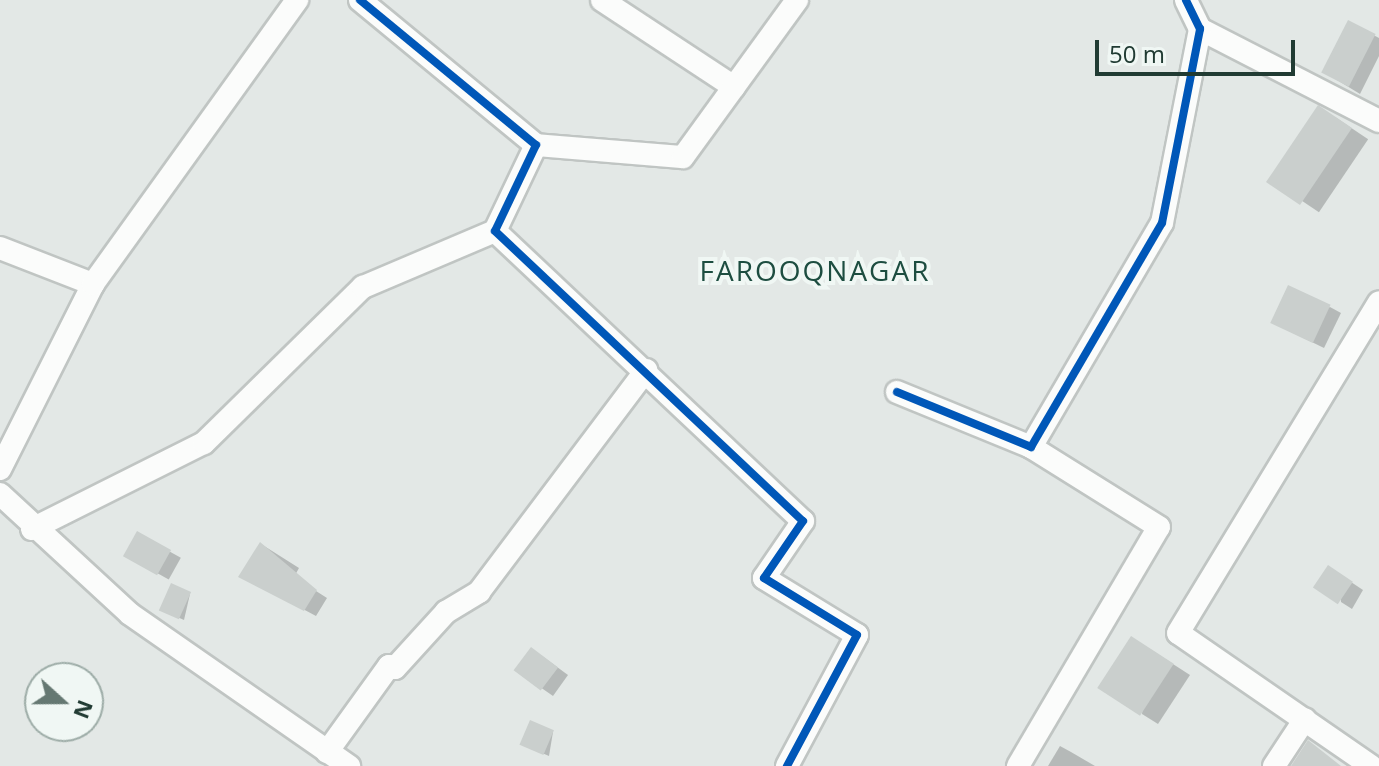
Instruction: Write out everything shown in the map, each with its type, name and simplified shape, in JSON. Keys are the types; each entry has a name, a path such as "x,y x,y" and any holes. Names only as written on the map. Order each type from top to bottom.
{"street":[{"path":"0,469 93,284 297,0"},
{"path":"360,0 536,145 683,157 797,0"},
{"path":"602,0 734,87"},
{"path":"1031,447 1162,223 1200,29 1186,0"},
{"path":"1200,29 1379,121"},
{"path":"32,529 204,443 363,287 495,231 536,145"},
{"path":"495,231 803,521 764,578 857,635 787,766"},
{"path":"0,248 93,284"},
{"path":"1371,766 1178,633 1379,302"},
{"path":"327,752 389,666 395,668 446,612 479,592 646,370"},
{"path":"897,392 1031,447 1159,527 1018,766"},
{"path":"0,494 32,529 130,614 349,766"},
{"path":"1274,766 1305,719"}],"building":[{"path":"1348,20 1376,34 1349,87 1321,73"},
{"path":"1318,105 1352,128 1300,205 1266,182"},
{"path":"1288,285 1331,305 1313,343 1270,323"},
{"path":"137,531 171,550 157,575 123,556"},
{"path":"260,542 317,590 304,611 238,577"},
{"path":"1328,565 1353,582 1338,604 1313,587"},
{"path":"171,583 191,592 179,619 159,610"},
{"path":"1131,636 1174,664 1140,716 1097,688"},
{"path":"531,647 558,667 541,691 514,670"},
{"path":"530,720 554,730 543,755 519,745"},
{"path":"1308,740 1341,766 1291,766"}],"cycle path":[{"path":"360,0 536,145 495,231 803,521 764,578 857,635 787,766"},
{"path":"897,392 1031,447 1162,223 1200,29 1186,0"}],"district":[{"name":"FAROOQNAGAR","path":"815,270"}]}
